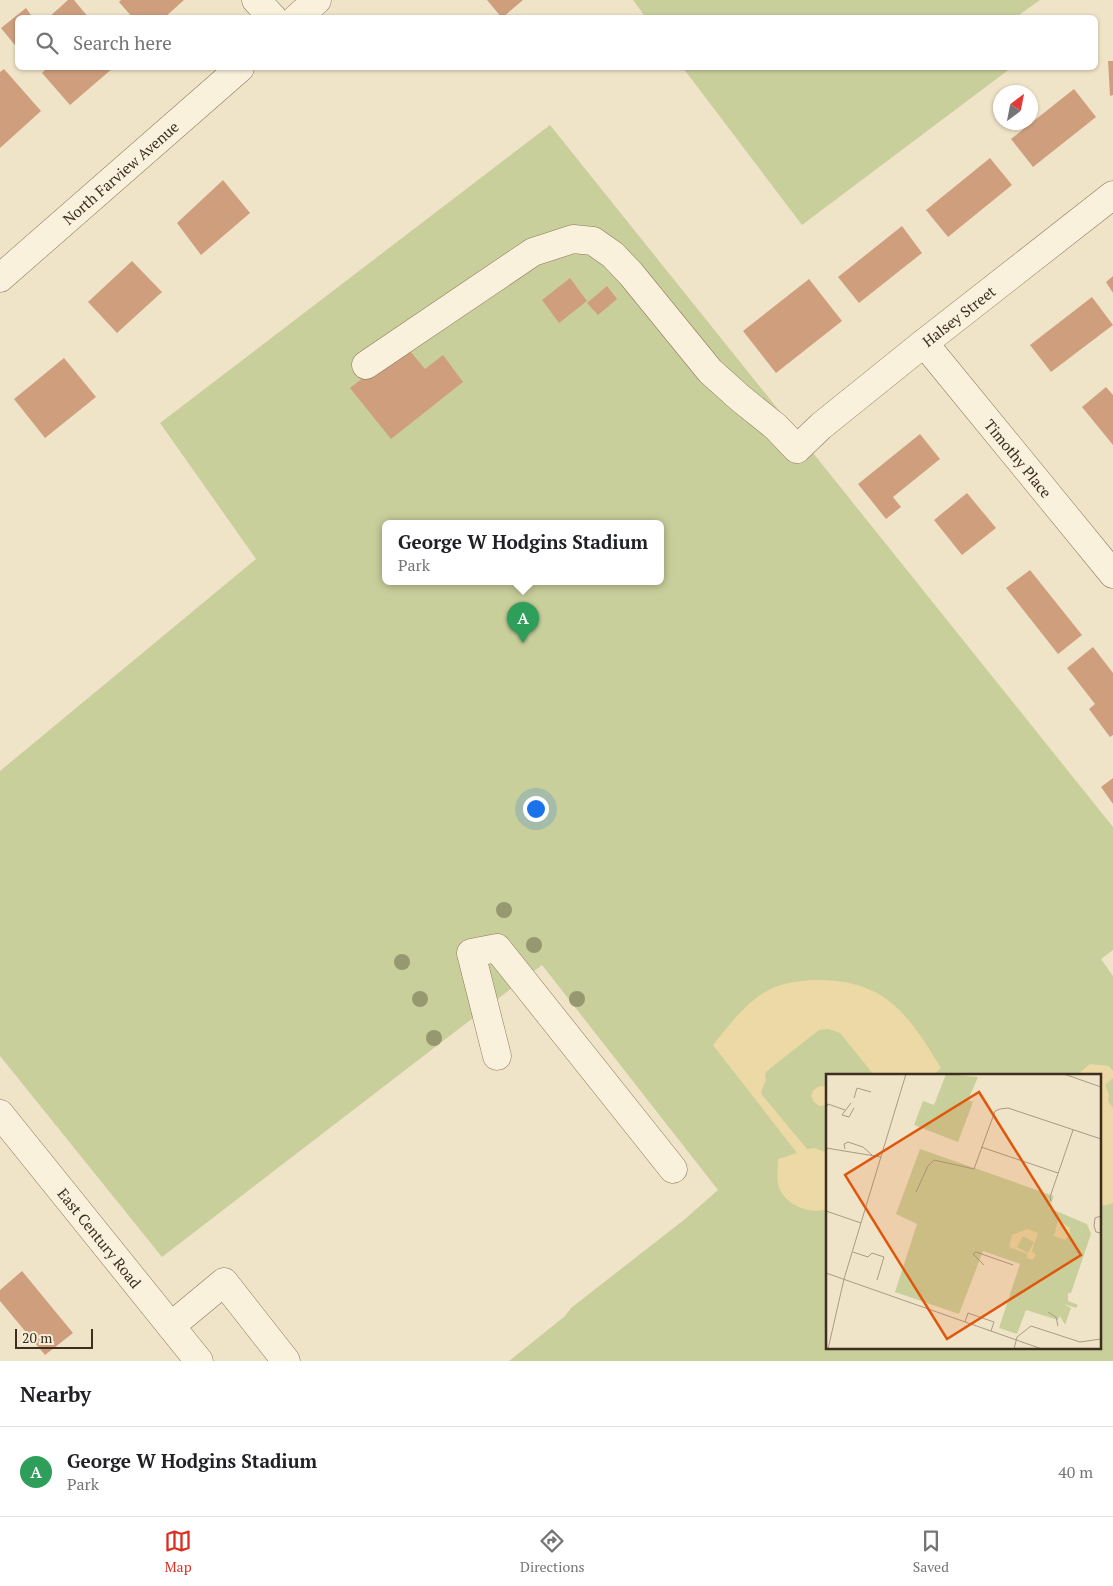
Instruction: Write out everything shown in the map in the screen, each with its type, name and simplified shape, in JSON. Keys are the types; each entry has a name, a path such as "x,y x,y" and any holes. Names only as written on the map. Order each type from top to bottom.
{"street":[{"path":"256,0 270,15"},
{"path":"300,15 317,0"},
{"name":"North Farview Avenue","path":"0,278 238,70"},
{"name":"Halsey Street","path":"366,366 533,252 573,239 593,241 613,254 631,274 710,371 776,427 797,449 821,426 924,343 1113,196"},
{"name":"Timothy Place","path":"924,343 1113,574"},
{"path":"497,1056 472,953 497,948 674,1169"},
{"name":"East Century Road","path":"0,1114 199,1361"},
{"path":"170,1326 224,1282 286,1361"}],"green space":[{"path":"633,0 1040,0 1019,15 644,15"},
{"path":"685,70 1008,70 802,225"},
{"path":"550,125 1113,827 1113,950 1101,959 1113,976 1113,1361 509,1361 565,1316 571,1308 685,1219 718,1190 542,965 162,1257 0,1056 0,771 256,559 160,423"}],"sand":[{"path":"812,980 837,981 858,985 875,992 891,1002 904,1015 917,1030 941,1068 934,1074 873,1074 840,1033 828,1029 819,1030 767,1071 765,1074 766,1080 761,1092 762,1095 807,1149 814,1148 826,1152 826,1209 820,1211 799,1207 782,1193 778,1180 778,1159 797,1153 713,1045 751,1002 770,989 792,982"},
{"path":"1090,1064 1109,1066 1113,1071 1113,1078 1105,1085 1109,1095 1108,1101 1113,1108 1113,1203 1100,1207 1100,1074 1081,1074 1080,1072"},
{"path":"819,1087 826,1087 826,1105 819,1106 811,1096 813,1091"}],"building":[{"path":"68,0 74,0 86,15 51,15"},
{"path":"121,0 184,0 167,15 130,15 119,2"},
{"path":"487,0 523,0 506,15 500,15"},
{"path":"26,8 31,15 17,15"},
{"path":"15,17 15,45 1,28"},
{"path":"1108,61 1113,61 1113,95 1110,96"},
{"path":"4,69 41,111 0,148 0,72"},
{"path":"45,70 111,70 70,105 42,73"},
{"path":"1074,89 1096,117 1033,167 1011,139 1022,130 1038,130 1038,118"},
{"path":"990,158 1012,185 948,237 926,210"},
{"path":"223,180 250,213 201,255 177,223"},
{"path":"902,226 922,253 859,303 838,277"},
{"path":"132,261 162,292 117,333 88,302"},
{"path":"1113,276 1113,293 1106,282"},
{"path":"570,278 587,301 559,323 542,300"},
{"path":"809,279 842,321 776,373 743,331"},
{"path":"607,286 617,299 598,315 587,303"},
{"path":"1092,297 1113,325 1051,372 1030,345"},
{"path":"405,345 425,369 443,355 463,382 391,439 350,388"},
{"path":"64,358 96,397 45,438 14,399"},
{"path":"1106,387 1113,395 1113,445 1082,407"},
{"path":"920,434 940,459 893,497 901,507 886,519 858,484"},
{"path":"967,493 996,528 962,555 934,520"},
{"path":"1030,570 1082,635 1058,654 1006,588"},
{"path":"1093,647 1113,673 1113,735 1110,737 1089,709 1095,704 1067,668"},
{"path":"1113,778 1113,804 1101,787"},
{"path":"22,1271 73,1333 45,1355 0,1301 0,1290"}],"place":[{"name":"George W Hodgins Stadium","path":"523,643"}]}
